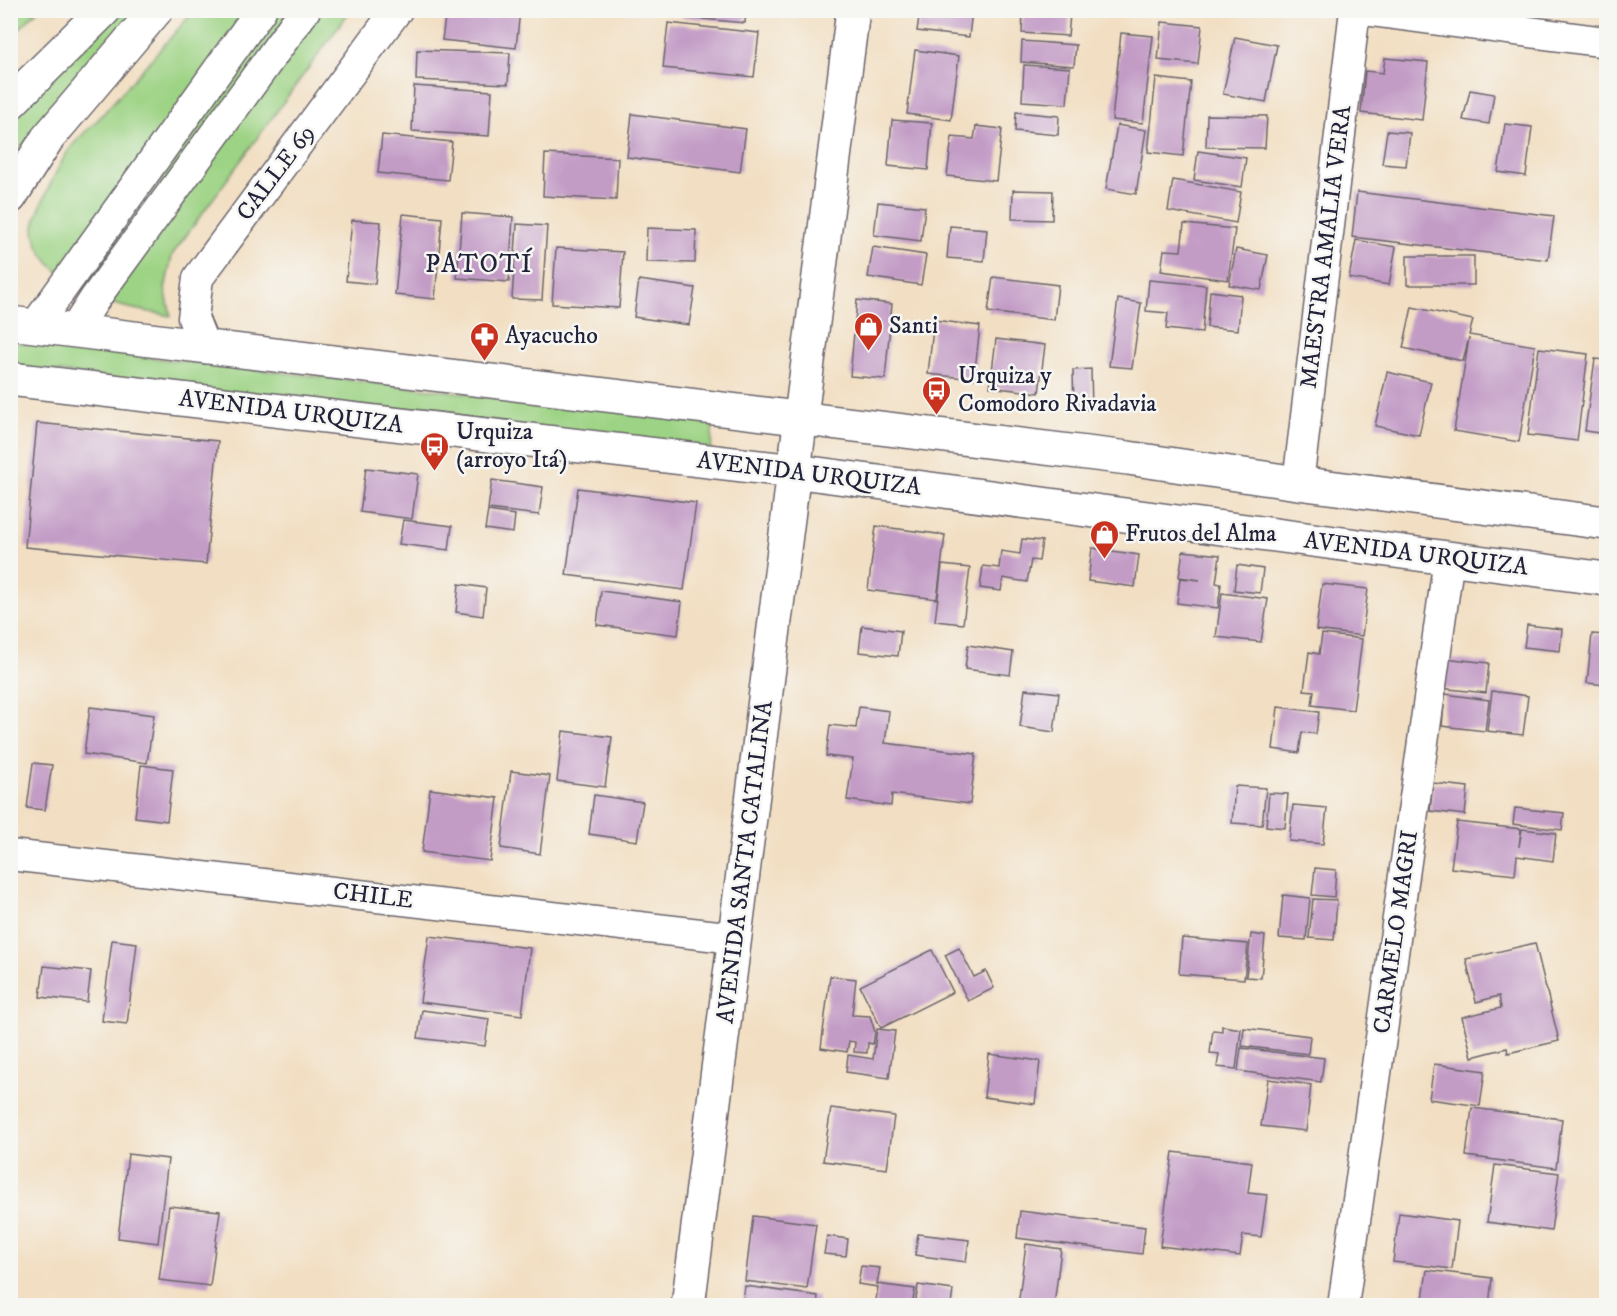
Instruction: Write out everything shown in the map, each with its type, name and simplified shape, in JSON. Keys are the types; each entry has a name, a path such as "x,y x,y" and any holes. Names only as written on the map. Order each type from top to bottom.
{"main road":[{"path":"10,103 104,10"},
{"path":"10,197 47,139 156,10"},
{"name":"AVENIDA SANTA CATALINA","path":"688,1305 853,10"},
{"path":"23,325 1128,458 1298,483 1606,523"},
{"name":"AVENIDA URQUIZA","path":"10,379 794,471 1606,579"}],"street":[{"path":"23,325 261,10"},
{"path":"74,332 96,297 305,10"},
{"name":"CALLE 69","path":"205,348 193,318 198,278 397,10"},
{"name":"MAESTRA AMALIA VERA","path":"1298,483 1354,10"},
{"path":"1363,10 1606,42"},
{"name":"CARMELO MAGRI","path":"1343,1305 1449,558"},
{"name":"CHILE","path":"10,855 735,938"}],"green space":[{"path":"10,11 37,11 11,38"},
{"path":"120,11 139,11 11,158 11,116"},
{"path":"194,11 350,11 172,255 165,289 171,316 114,304 76,286 47,261 36,240 34,229 43,201 69,150"},
{"path":"11,342 713,421 711,451 11,366"}],"building":[{"path":"446,10 520,10 516,48 442,40"},
{"path":"682,10 746,10 745,23 681,17"},
{"path":"920,10 972,10 969,37 917,31"},
{"path":"1023,11 1070,14 1068,36 1022,33"},
{"path":"1162,22 1202,26 1198,64 1158,60"},
{"path":"668,23 759,33 754,77 663,68"},
{"path":"1121,33 1153,36 1143,123 1112,120"},
{"path":"1235,37 1277,45 1266,102 1223,94"},
{"path":"1022,41 1076,45 1074,66 1021,62"},
{"path":"417,50 510,53 508,84 416,80"},
{"path":"915,50 959,56 951,120 907,114"},
{"path":"1385,58 1428,62 1422,120 1361,113 1365,71 1383,73"},
{"path":"1024,65 1070,68 1067,104 1022,101"},
{"path":"1156,78 1191,82 1183,156 1148,152"},
{"path":"414,86 492,91 489,136 412,131"},
{"path":"1470,90 1494,94 1489,124 1463,120"},
{"path":"1016,112 1059,116 1058,135 1015,131"},
{"path":"632,114 746,129 740,172 627,157"},
{"path":"1207,115 1267,116 1265,148 1206,147"},
{"path":"892,120 932,123 928,170 888,166"},
{"path":"1505,124 1532,127 1526,176 1498,172"},
{"path":"1117,125 1146,130 1136,194 1106,189"},
{"path":"976,126 1002,129 996,181 947,176 952,137 974,139"},
{"path":"1387,131 1410,133 1406,166 1382,164"},
{"path":"382,135 452,142 448,180 378,173"},
{"path":"1198,151 1246,158 1242,187 1194,180"},
{"path":"545,154 618,158 616,200 543,196"},
{"path":"1173,180 1241,192 1236,223 1168,211"},
{"path":"1013,190 1053,191 1052,220 1012,219"},
{"path":"1357,192 1554,216 1548,260 1352,237"},
{"path":"878,202 925,207 921,241 874,235"},
{"path":"462,213 513,217 509,282 457,278"},
{"path":"403,214 442,218 435,299 395,295"},
{"path":"352,220 381,222 375,284 346,281"},
{"path":"517,224 547,226 542,300 512,299"},
{"path":"1184,224 1235,229 1228,280 1161,271 1164,250 1181,251"},
{"path":"950,226 987,229 984,261 947,258"},
{"path":"647,228 696,230 695,263 646,262"},
{"path":"1356,240 1396,247 1389,285 1349,278"},
{"path":"873,247 926,255 921,285 868,277"},
{"path":"556,248 623,252 619,308 552,304"},
{"path":"1236,249 1268,255 1261,290 1229,285"},
{"path":"1407,256 1474,256 1474,285 1407,285"},
{"path":"993,277 1058,285 1054,320 988,312"},
{"path":"639,280 695,288 689,325 634,317"},
{"path":"1149,280 1206,285 1202,333 1166,329 1168,313 1146,311"},
{"path":"1210,291 1241,295 1238,330 1207,327"},
{"path":"1118,299 1141,303 1132,368 1109,366"},
{"path":"857,300 892,304 885,379 850,376"},
{"path":"1412,307 1473,320 1469,335 1535,346 1519,442 1454,431 1469,338 1463,361 1403,348"},
{"path":"934,320 980,326 974,379 928,374"},
{"path":"996,339 1045,345 1039,393 990,387"},
{"path":"1539,348 1588,354 1577,441 1528,435"},
{"path":"1595,359 1606,360 1606,434 1585,431"},
{"path":"1091,369 1092,409 1074,410 1073,370"},
{"path":"1387,372 1431,382 1419,435 1375,426"},
{"path":"37,423 218,441 206,564 25,547"},
{"path":"366,468 418,474 412,519 360,512"},
{"path":"492,480 543,487 539,515 488,509"},
{"path":"578,488 696,503 684,590 566,575"},
{"path":"488,511 515,515 513,533 485,529"},
{"path":"403,520 452,526 449,550 399,544"},
{"path":"876,526 945,535 937,599 868,590"},
{"path":"1022,539 1042,541 1039,561 1031,560 1027,582 1003,578 1001,591 980,588 983,566 999,568 1001,551 1020,554"},
{"path":"1092,548 1139,555 1135,587 1088,581"},
{"path":"1183,551 1220,555 1216,583 1221,584 1218,608 1177,603 1180,578 1200,580 1179,577"},
{"path":"942,565 970,568 963,624 935,621"},
{"path":"1237,565 1263,569 1260,593 1234,590"},
{"path":"459,584 486,588 483,616 456,612"},
{"path":"1322,584 1368,589 1362,636 1316,630"},
{"path":"601,591 682,602 678,635 597,625"},
{"path":"1222,593 1268,599 1261,642 1216,637"},
{"path":"1527,625 1562,629 1560,651 1524,647"},
{"path":"862,626 901,631 898,656 859,652"},
{"path":"1322,634 1362,639 1353,710 1312,705 1314,691 1304,690 1309,652 1319,654"},
{"path":"1592,634 1606,635 1606,685 1587,683"},
{"path":"968,645 1013,652 1010,675 965,669"},
{"path":"1444,658 1489,663 1486,693 1440,688"},
{"path":"1025,689 1059,693 1054,732 1020,727"},
{"path":"1492,691 1528,696 1523,735 1487,731"},
{"path":"1445,694 1489,700 1485,731 1442,726"},
{"path":"90,707 154,715 147,763 84,754"},
{"path":"859,707 889,711 885,743 976,754 970,804 892,794 891,806 847,800 853,759 826,756 830,725 856,728"},
{"path":"1278,707 1319,712 1316,734 1302,732 1299,753 1273,749"},
{"path":"563,731 612,737 605,787 557,781"},
{"path":"33,763 52,765 45,810 27,808"},
{"path":"141,765 173,769 167,821 135,817"},
{"path":"511,771 550,776 540,854 501,848"},
{"path":"1433,783 1468,787 1465,815 1430,811"},
{"path":"1235,786 1266,788 1262,825 1232,823"},
{"path":"430,789 498,798 490,861 422,852"},
{"path":"1269,793 1288,794 1285,828 1266,826"},
{"path":"594,795 643,802 637,841 589,834"},
{"path":"1293,805 1327,808 1323,844 1289,841"},
{"path":"1515,808 1564,813 1562,830 1513,824"},
{"path":"1457,822 1521,829 1519,847 1522,829 1556,833 1553,861 1517,856 1515,875 1451,868"},
{"path":"1315,868 1336,870 1334,897 1312,895"},
{"path":"1283,895 1310,898 1306,940 1279,938"},
{"path":"1313,899 1337,900 1334,940 1309,938"},
{"path":"1251,934 1265,936 1261,978 1246,977"},
{"path":"429,936 530,948 522,1015 420,1002"},
{"path":"1182,938 1248,944 1244,979 1179,974"},
{"path":"112,940 137,943 127,1024 102,1021"},
{"path":"1535,943 1559,1041 1508,1053 1507,1048 1472,1057 1462,1017 1501,1008 1499,996 1476,1002 1466,959"},
{"path":"959,948 974,977 986,971 994,988 968,1001 945,955"},
{"path":"932,950 953,992 881,1028 860,986"},
{"path":"44,966 91,971 87,1002 40,997"},
{"path":"830,976 856,979 852,1015 870,1016 875,1032 873,1044 868,1043 867,1053 854,1052 855,1042 849,1041 847,1052 821,1048"},
{"path":"422,1010 489,1019 485,1046 418,1038"},
{"path":"1222,1026 1241,1029 1236,1069 1217,1067 1219,1054 1210,1053 1213,1030 1222,1031"},
{"path":"1244,1028 1310,1036 1308,1054 1242,1046"},
{"path":"877,1029 895,1031 889,1078 846,1072 848,1055 873,1059"},
{"path":"1241,1048 1324,1058 1321,1082 1238,1071"},
{"path":"989,1054 1040,1061 1035,1104 984,1097"},
{"path":"1434,1064 1485,1071 1480,1106 1429,1099"},
{"path":"1268,1079 1311,1085 1306,1131 1261,1126"},
{"path":"831,1108 894,1116 887,1169 823,1161"},
{"path":"1472,1108 1562,1119 1556,1168 1466,1156"},
{"path":"1173,1152 1252,1162 1248,1193 1267,1195 1261,1237 1243,1235 1240,1256 1160,1246"},
{"path":"128,1154 168,1159 158,1243 118,1238"},
{"path":"1495,1165 1559,1173 1551,1231 1487,1222"},
{"path":"169,1206 220,1211 210,1286 159,1280"},
{"path":"1020,1211 1145,1227 1142,1254 1017,1238"},
{"path":"1399,1213 1458,1221 1452,1269 1393,1262"},
{"path":"753,1216 816,1224 807,1289 745,1281"},
{"path":"918,1234 969,1240 966,1262 915,1255"},
{"path":"827,1236 848,1239 846,1256 824,1254"},
{"path":"1026,1244 1061,1249 1054,1306 1018,1306"},
{"path":"861,1266 880,1268 877,1284 915,1289 912,1306 875,1306 878,1287 858,1284"},
{"path":"1427,1270 1492,1278 1489,1306 1422,1306"},
{"path":"918,1285 953,1290 951,1306 915,1306"},
{"path":"745,1286 818,1296 817,1306 742,1306"}],"place":[{"name":"Santi","path":"868,352"},
{"name":"Ayacucho","path":"484,362"},
{"name":"Urquiza y Comodoro Rivadavia","path":"937,416"},
{"name":"Urquiza (arroyo Itá)","path":"435,472"},
{"name":"Frutos del Alma","path":"1104,560"}],"district":[{"name":"PATOTÍ","path":"479,264"}]}
